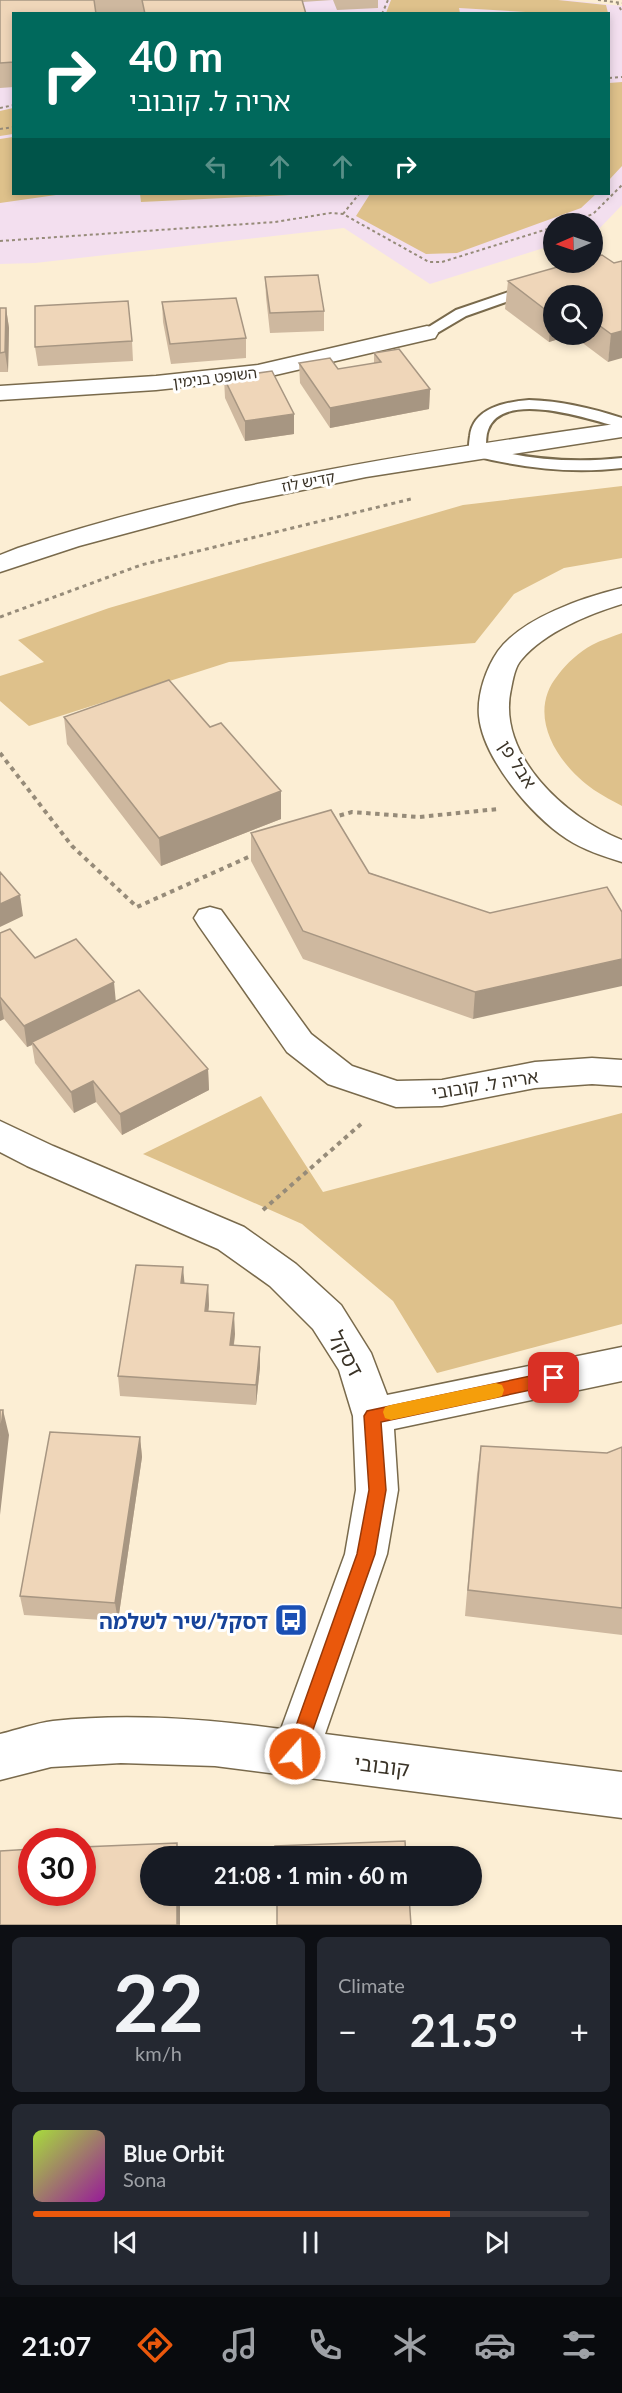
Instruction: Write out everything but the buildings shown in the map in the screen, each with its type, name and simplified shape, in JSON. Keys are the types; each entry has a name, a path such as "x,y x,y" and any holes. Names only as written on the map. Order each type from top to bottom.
{"street":[{"name":"השופט בנימין","path":"0,393 156,383 258,372 426,333"},
{"name":"קדיש לוז","path":"0,564 173,511 228,498 477,451 622,430"},
{"name":"אבל פן","path":"622,596 580,608 541,628 508,656 498,684 493,716 500,741 519,773 547,805 573,828 622,851"},
{"name":"אריה ל. קובובי","path":"210,918 299,1044 339,1075 396,1094 442,1093 535,1075 592,1071 622,1073"},
{"name":"דסקל","path":"0,1135 40,1156 231,1238 283,1275 327,1317 357,1365 373,1416 378,1490 366,1554 295,1754"},
{"path":"373,1416 622,1364"},
{"name":"קובובי","path":"0,1757 51,1744 121,1740 215,1743 622,1795"}],"lane":[{"path":"426,333 461,313 554,280"},
{"path":"622,423 557,406 539,404 505,409 483,423 479,431 477,451 554,467 579,468 622,464"}],"path":[{"path":"598,0 622,3"},
{"path":"616,1 622,12"},
{"path":"594,213 622,185"},
{"path":"343,214 358,195"},
{"path":"0,241 263,223 331,213 343,214 429,262 442,262 543,230"},
{"path":"0,617 141,565 418,498"},
{"path":"0,753 72,846 137,907 257,854"},
{"path":"328,820 338,815 371,812 419,817 547,805"},
{"path":"231,1238 396,1094"}],"shaded area":[{"path":"0,0 567,0 622,6 622,205 603,225 603,213 543,213 543,248 430,284 344,228 35,263 0,264"},
{"path":"391,0 558,0 606,5 608,12 526,12 459,8 460,12 386,12"},
{"path":"622,82 622,166 610,179 610,83"},
{"path":"12,108 12,134 0,136 0,111"},
{"path":"12,137 12,195 56,195 0,203 0,139"},
{"path":"140,195 291,195 141,202"},
{"path":"369,195 595,195 581,208 567,213 543,213 543,222 457,253 426,254 356,216"},
{"path":"622,486 622,558 564,568 514,594 475,643 229,662 29,726 0,701 0,676 44,662 18,640 109,608 463,505"},
{"path":"622,633 622,806 581,780 558,753 545,722 545,706 549,690 569,662 592,645"},
{"path":"261,1096 323,1192 622,1113 622,1324 437,1373 393,1301 302,1224 143,1154"}],"slow traffic":[{"path":"391,1412 496,1390"}],"place":[{"name":"דסקל/שיר לשלמה","path":"291,1620"}],"route":[{"path":"295,1754 366,1554 378,1490 373,1416 554,1378"}]}
